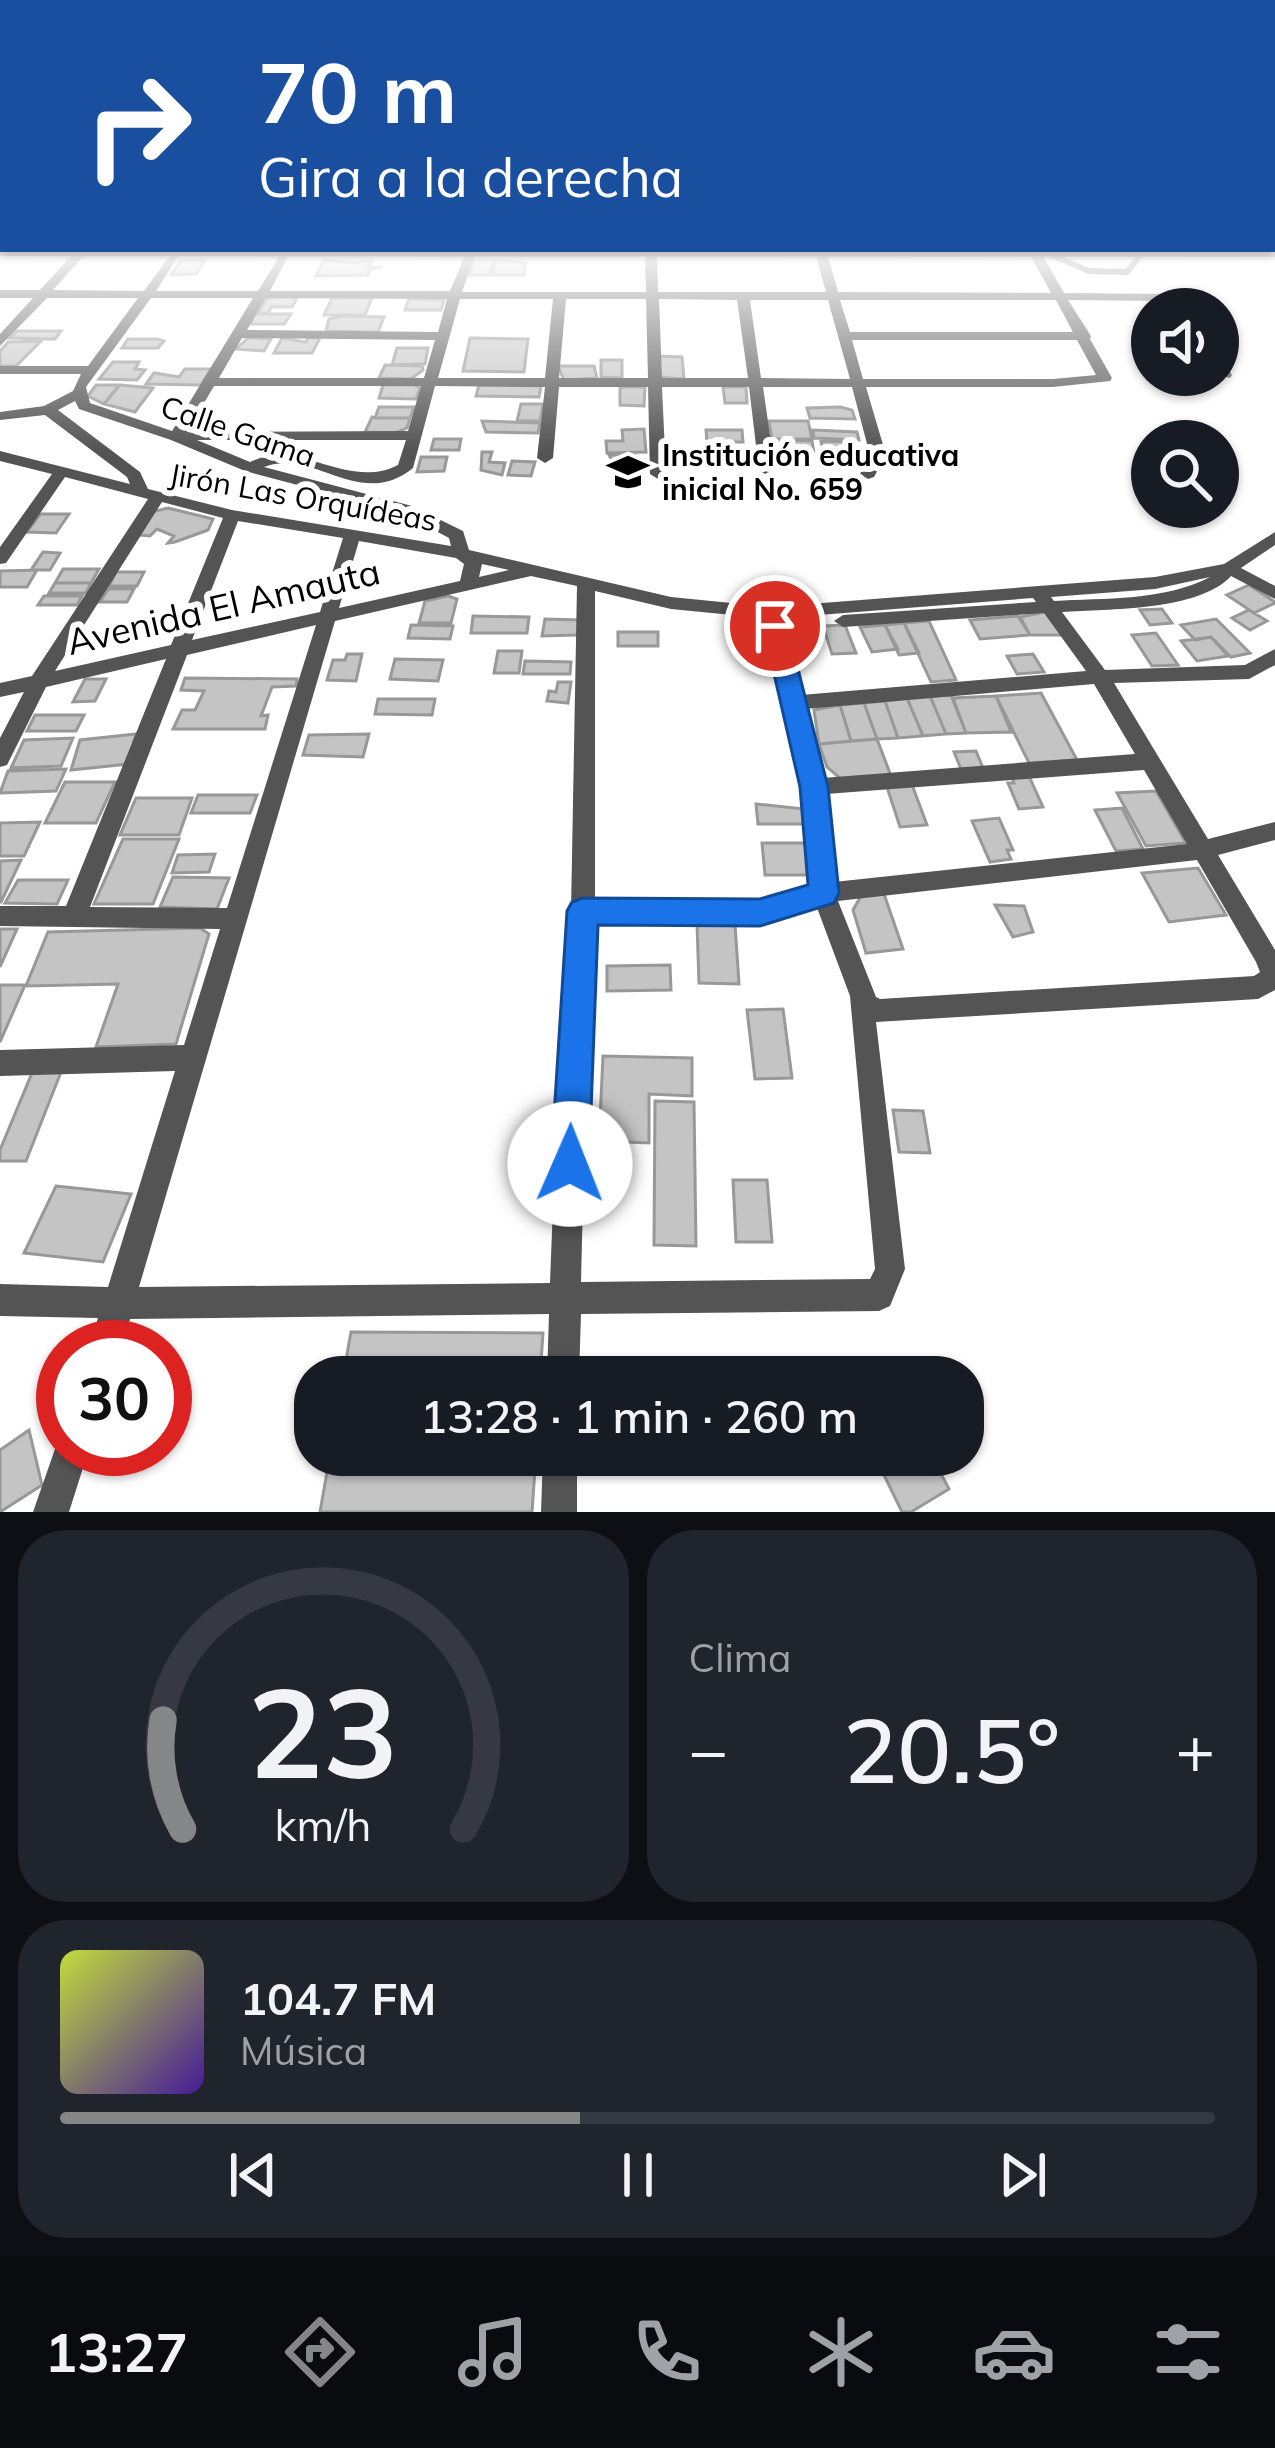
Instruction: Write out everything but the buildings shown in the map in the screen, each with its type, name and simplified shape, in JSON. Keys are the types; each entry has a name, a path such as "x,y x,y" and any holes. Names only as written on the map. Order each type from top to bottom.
{"street":[{"path":"0,342 29,310"},
{"path":"0,416 80,400 92,370 137,310"},
{"path":"176,436 252,310"},
{"path":"250,468 277,457 364,481 391,476 410,461 451,310"},
{"path":"545,458 559,310"},
{"path":"653,310 658,474"},
{"path":"745,310 767,470"},
{"path":"835,310 878,455 868,474"},
{"path":"211,382 1100,380 1107,375 1070,310"},
{"path":"237,334 443,336"},
{"path":"843,336 1085,336"},
{"path":"0,370 92,370"},
{"name":"Calle Gama","path":"80,400 250,468 363,494 424,516 452,530 460,553"},
{"path":"0,759 39,681 149,496 134,476 48,410"},
{"path":"176,436 416,435"},
{"name":"Jirón Las Orquídeas","path":"0,456 232,515 460,553 591,586 617,599 686,617 773,619 1044,600 1141,601 1215,583 1228,568 1275,537"},
{"path":"0,560 60,474"},
{"path":"74,917 232,515"},
{"path":"114,1320 352,536"},
{"path":"460,553 473,563 468,585"},
{"path":"1228,568 1275,593"},
{"name":"Avenida El Amauta","path":"0,690 183,645 531,571"},
{"path":"562,1356 583,911 591,586"},
{"path":"861,1000 878,1011 969,1008 1258,987 1274,976 1152,761 1100,677 1044,600"},
{"path":"0,1300 563,1300 879,1294 890,1269 861,1000 824,893 814,787 773,619"},
{"path":"795,703 1100,677 1250,672 1275,656"},
{"path":"814,787 1152,761"},
{"path":"583,911 760,913 824,893 1202,849 1275,831"},
{"path":"0,916 235,919"},
{"path":"0,1063 192,1058"},
{"path":"51,1512 63,1476"},
{"path":"559,1512 560,1476"}],"place":[{"name":"Institución educativa inicial No. 659","path":"628,472"}],"route":[{"path":"570,1164 583,911 760,913 824,893 814,787 775,626"}]}
